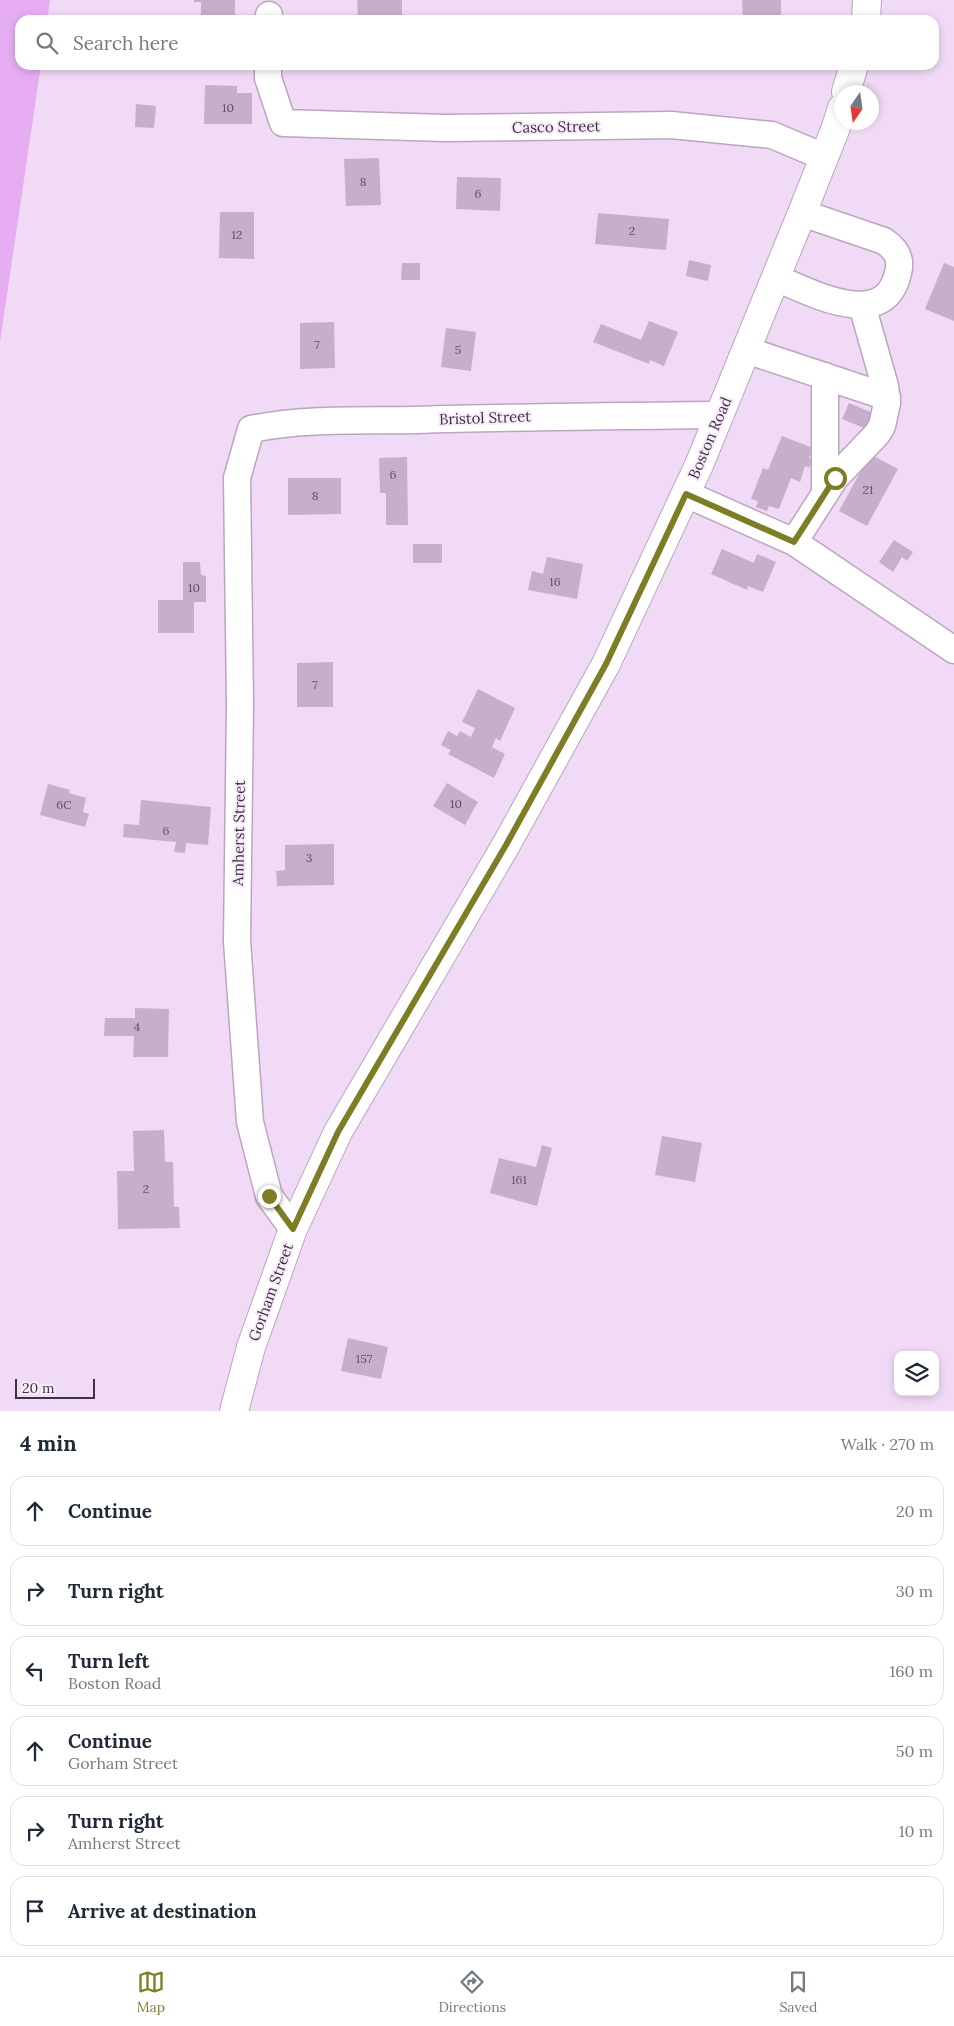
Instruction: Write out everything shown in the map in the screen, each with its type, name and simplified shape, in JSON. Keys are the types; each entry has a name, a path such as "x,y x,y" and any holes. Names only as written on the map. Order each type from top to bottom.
{"main road":[{"path":"866,15 867,0"},
{"path":"848,85 853,70"},
{"name":"Boston Road","path":"389,1044 506,845 606,664 686,494 720,416 834,130"},
{"name":"Gorham Street","path":"234,1411 251,1347 293,1229 338,1132 389,1044"}],"street":[{"name":"Casco Street","path":"268,70 268,78 283,123 445,128 671,125 772,135 824,157"},
{"path":"776,278 838,302 862,305 877,302 893,289 899,270 899,257 895,249 884,241 859,231 802,213"},
{"path":"794,542 835,478 877,434 884,417 887,397 862,305"},
{"path":"746,350 887,397"},
{"path":"825,376 825,493"},
{"name":"Bristol Street","path":"251,429 275,424 373,421 557,416 720,416"},
{"name":"Amherst Street","path":"251,429 236,478 240,704 237,941 250,1122 269,1196 293,1229"},
{"path":"686,494 794,542 954,650"}],"shaded area":[{"path":"0,0 50,0 48,15 15,15 15,70 40,70 0,342"}],"building":[{"path":"194,0 235,0 235,15 201,15 201,2 194,2"},
{"path":"357,0 402,0 402,15 358,15"},
{"path":"742,0 781,0 781,15 743,15"},
{"path":"205,85 237,86 237,93 252,93 252,124 204,124"},
{"path":"136,104 156,106 154,128 135,127"},
{"path":"379,158 381,205 346,206 344,159"},
{"path":"457,177 501,178 500,211 456,209"},
{"path":"220,212 254,212 254,259 219,258"},
{"path":"598,213 669,219 666,250 595,244"},
{"path":"689,260 711,265 708,281 686,276"},
{"path":"402,263 420,263 420,280 401,280"},
{"path":"944,263 954,267 954,321 925,309"},
{"path":"649,321 678,332 664,366 650,360 649,364 593,342 601,324 641,340"},
{"path":"334,322 335,368 300,369 300,323"},
{"path":"446,328 476,332 471,371 441,367"},
{"path":"849,403 878,415 871,431 842,419"},
{"path":"782,436 813,448 809,458 813,459 809,468 805,466 800,482 791,478 779,509 769,506 767,511 756,507 758,501 751,499 763,468 768,470"},
{"path":"870,454 898,469 867,526 839,511"},
{"path":"407,457 408,525 386,525 386,493 380,493 379,458"},
{"path":"288,478 341,478 341,514 288,515"},
{"path":"894,540 913,552 907,561 902,557 893,572 879,562"},
{"path":"413,544 442,544 442,563 413,563"},
{"path":"722,549 754,563 757,554 776,562 763,592 748,586 747,590 711,574"},
{"path":"547,557 583,564 577,599 528,590 532,571 543,574"},
{"path":"183,562 200,562 201,575 206,576 206,602 194,602 194,633 158,633 158,600 183,600"},
{"path":"333,662 333,707 297,707 297,663"},
{"path":"478,689 515,708 500,741 496,738 492,747 505,754 494,778 448,754 451,750 441,745 448,731 457,736 460,731 471,737 475,728 462,722"},
{"path":"447,783 478,802 465,825 433,806"},
{"path":"48,784 70,790 69,793 86,798 83,812 89,814 85,827 40,815"},
{"path":"141,800 211,807 208,845 186,843 185,853 174,852 176,842 123,837 124,824 139,825"},
{"path":"334,844 334,885 277,886 276,871 285,870 285,845"},
{"path":"135,1008 169,1009 168,1057 133,1057 134,1036 104,1036 105,1018 135,1018"},
{"path":"164,1130 165,1162 173,1162 174,1207 179,1207 180,1228 118,1229 117,1171 134,1171 133,1131"},
{"path":"662,1136 702,1143 695,1182 655,1175"},
{"path":"542,1145 552,1148 537,1206 490,1193 499,1158 536,1167"},
{"path":"348,1338 388,1347 381,1379 341,1371"}],"route":[{"path":"269,1196 293,1229 338,1132 506,845 606,664 686,494 794,542 835,478"}]}
